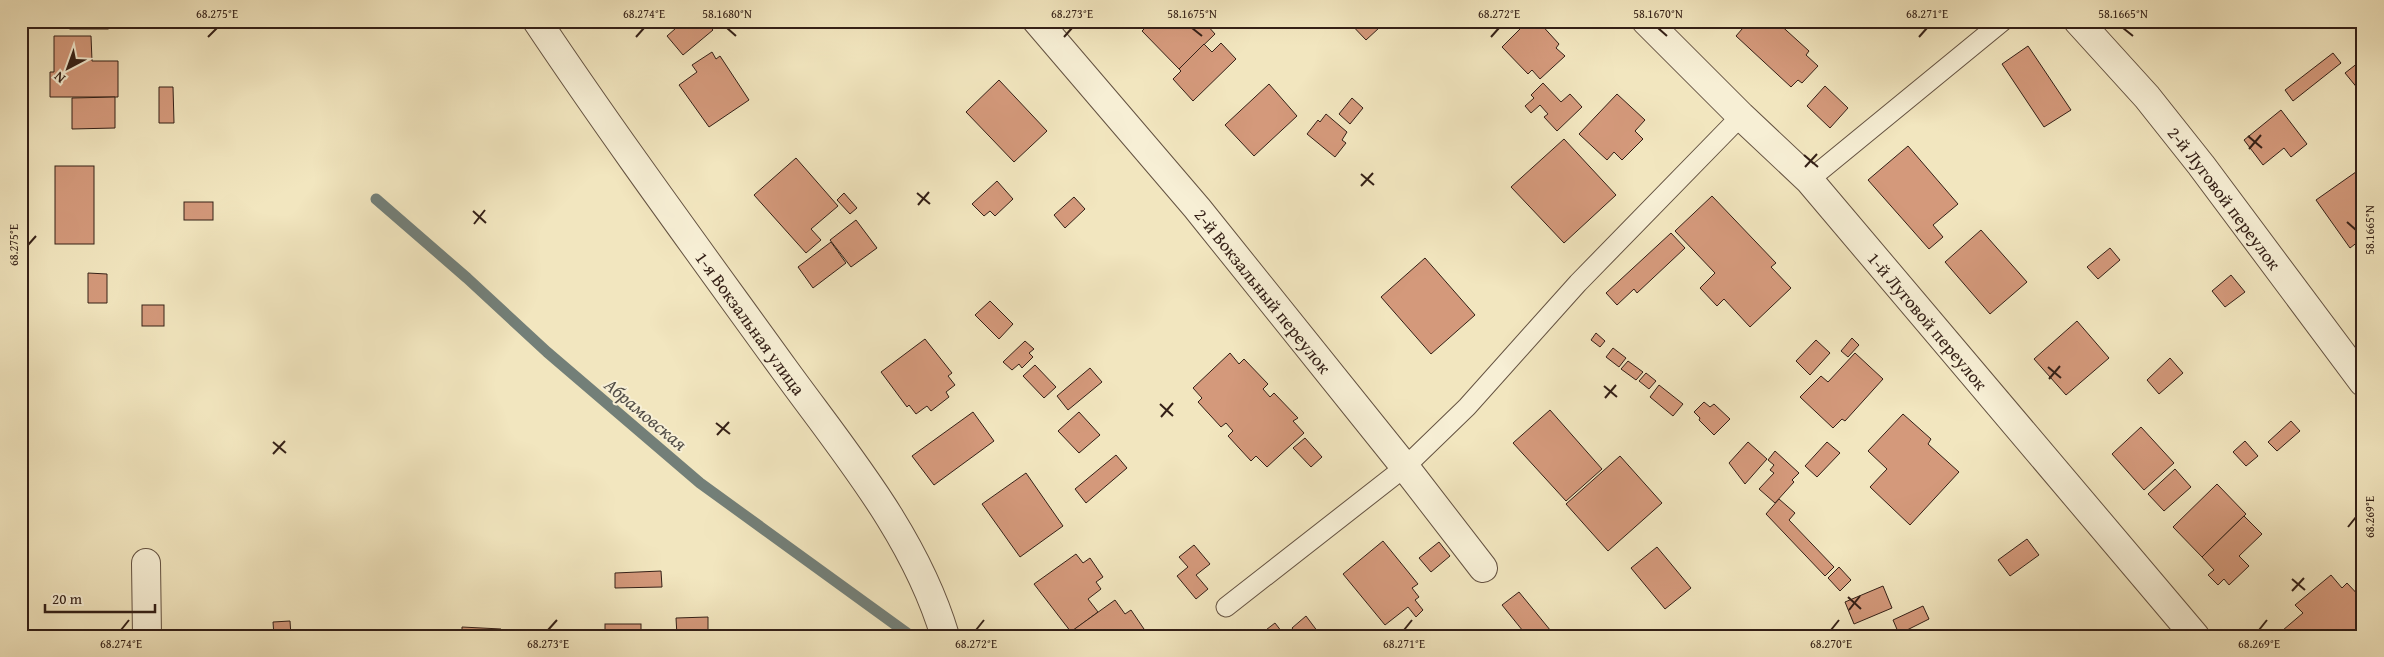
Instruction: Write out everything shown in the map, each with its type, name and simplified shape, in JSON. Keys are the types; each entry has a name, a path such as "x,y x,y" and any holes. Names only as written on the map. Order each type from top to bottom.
{"street":[{"name":"1-я Вокзальная улица","path":"537,21 586,96 843,448 890,516 920,570 937,610 945,636"},
{"name":"2-й Вокзальный переулок","path":"1037,21 1196,208 1405,467 1483,568"},
{"name":"1-й Луговой переулок","path":"1646,21 1741,116 1809,180 2195,636"},
{"name":"2-й Луговой переулок","path":"2078,21 2147,97 2195,157 2363,382"},
{"path":"146,563 147,636"}],"lane":[{"path":"1809,180 2003,21"},
{"path":"1226,607 1405,467 1467,407 1578,283 1741,116"}],"building":[{"path":"70,21 108,21 108,29 70,29"},
{"path":"684,21 705,21 713,30 683,55 667,36"},
{"path":"1152,21 1211,21 1207,25 1215,34 1179,69 1142,31"},
{"path":"1348,21 1373,21 1379,28 1366,40"},
{"path":"1528,21 1538,21 1559,44 1556,48 1565,56 1540,79 1532,70 1528,74 1502,47"},
{"path":"1749,21 1776,21 1809,51 1806,55 1818,66 1802,83 1798,80 1791,87 1736,36"},
{"path":"54,36 91,36 92,61 118,61 118,97 50,97 50,72 54,72"},
{"path":"1221,43 1236,59 1193,101 1173,79 1181,71 1179,69 1204,44 1212,52"},
{"path":"2028,46 2071,110 2044,127 2002,64"},
{"path":"712,52 716,59 720,56 749,100 709,127 679,85 697,72 692,65"},
{"path":"2333,53 2341,63 2293,101 2285,90"},
{"path":"2363,59 2363,95 2345,73"},
{"path":"999,80 1047,131 1014,162 966,112"},
{"path":"1543,83 1561,102 1570,94 1582,107 1557,131 1544,117 1548,114 1540,105 1531,113 1525,106 1534,98 1531,95"},
{"path":"1269,84 1297,116 1254,156 1225,125"},
{"path":"1825,86 1848,108 1830,128 1807,106"},
{"path":"159,87 173,87 174,123 159,123"},
{"path":"1617,94 1645,120 1635,131 1643,139 1622,160 1614,152 1607,160 1579,134"},
{"path":"115,97 115,128 72,129 72,98"},
{"path":"1352,98 1363,108 1350,124 1339,114"},
{"path":"2281,110 2307,144 2291,157 2284,148 2263,165 2244,140"},
{"path":"1326,114 1347,132 1342,140 1346,143 1335,157 1307,134 1318,120 1320,122"},
{"path":"1564,139 1616,195 1564,243 1511,187"},
{"path":"1908,146 1958,204 1933,225 1943,237 1929,249 1868,180"},
{"path":"796,158 838,206 811,229 821,240 806,253 754,195"},
{"path":"55,166 94,166 94,244 55,244"},
{"path":"2363,167 2363,238 2350,248 2316,200"},
{"path":"997,181 1013,199 995,216 990,211 984,216 972,204"},
{"path":"844,193 857,208 850,214 837,200"},
{"path":"1712,196 1776,263 1771,267 1791,288 1750,327 1724,299 1717,306 1700,288 1715,273 1675,231"},
{"path":"1074,197 1085,209 1065,228 1054,215"},
{"path":"184,202 213,202 213,220 184,220"},
{"path":"856,220 877,248 851,267 830,240"},
{"path":"1981,230 2027,282 1990,314 1945,262"},
{"path":"1671,233 1685,248 1637,293 1634,289 1617,305 1606,293"},
{"path":"831,242 846,263 813,288 798,267"},
{"path":"2110,248 2120,260 2098,279 2087,267"},
{"path":"1425,258 1475,315 1431,354 1381,297"},
{"path":"88,273 107,274 107,303 88,303"},
{"path":"2231,275 2245,292 2225,307 2212,291"},
{"path":"990,301 1013,324 999,339 975,315"},
{"path":"142,305 164,305 164,326 142,326"},
{"path":"2077,321 2109,358 2066,395 2034,359"},
{"path":"1596,333 1605,341 1600,347 1591,340"},
{"path":"1852,338 1859,345 1848,357 1841,351"},
{"path":"925,339 952,373 948,376 955,385 946,392 949,397 931,411 927,406 916,414 909,405 907,407 881,372"},
{"path":"1816,340 1830,353 1810,375 1796,361"},
{"path":"1025,341 1034,349 1029,353 1033,357 1022,368 1019,364 1012,370 1003,362"},
{"path":"1613,348 1626,358 1619,367 1606,357"},
{"path":"1230,353 1239,364 1244,359 1268,384 1263,389 1270,397 1274,393 1298,418 1293,421 1304,433 1267,467 1256,456 1251,461 1228,436 1233,431 1226,423 1221,427 1198,402 1202,398 1193,388"},
{"path":"1855,353 1883,379 1845,421 1842,419 1833,428 1800,397 1821,376 1828,382"},
{"path":"2170,358 2183,373 2159,394 2147,380"},
{"path":"1628,361 1643,372 1636,380 1621,369"},
{"path":"1035,365 1056,387 1044,398 1023,376"},
{"path":"1090,368 1102,382 1068,410 1057,396"},
{"path":"1646,373 1656,381 1649,389 1639,381"},
{"path":"1659,385 1683,404 1673,416 1650,397"},
{"path":"1704,402 1710,407 1714,404 1730,419 1714,435 1694,412"},
{"path":"1550,410 1602,469 1566,501 1513,443"},
{"path":"973,412 994,441 934,485 912,456"},
{"path":"1079,412 1100,435 1079,453 1058,431"},
{"path":"1903,414 1931,439 1928,444 1959,472 1910,525 1870,487 1887,469 1868,451"},
{"path":"2291,421 2300,431 2277,451 2268,442"},
{"path":"2141,427 2174,463 2144,490 2112,454"},
{"path":"1305,438 1322,457 1311,467 1293,448"},
{"path":"2245,441 2258,456 2246,466 2233,452"},
{"path":"1748,442 1767,459 1745,484 1729,463"},
{"path":"1827,442 1840,453 1817,477 1805,466"},
{"path":"1775,451 1799,473 1792,480 1794,482 1775,503 1759,489 1774,473 1770,470 1774,465 1768,460"},
{"path":"1116,455 1127,468 1086,503 1075,489"},
{"path":"1620,456 1662,503 1608,551 1566,504"},
{"path":"2175,469 2191,487 2164,511 2148,494"},
{"path":"1026,473 1063,526 1020,557 982,504"},
{"path":"2217,484 2246,514 2202,557 2173,527"},
{"path":"1779,499 1795,513 1789,520 1834,567 1825,576 1766,514"},
{"path":"2244,516 2262,534 2239,556 2249,566 2229,585 2224,579 2218,585 2208,575 2214,570 2202,557"},
{"path":"2027,539 2039,555 2010,576 1998,560"},
{"path":"1383,541 1418,584 1412,588 1419,597 1415,600 1423,610 1416,617 1408,607 1385,625 1343,574"},
{"path":"1439,542 1450,556 1431,572 1419,558"},
{"path":"1194,545 1210,564 1196,575 1208,589 1196,599 1177,576 1188,567 1179,557"},
{"path":"1657,547 1691,588 1665,609 1631,568"},
{"path":"1076,554 1083,563 1090,558 1103,577 1096,582 1101,589 1088,599 1098,612 1071,632 1034,584"},
{"path":"1839,567 1851,580 1840,591 1828,578"},
{"path":"661,571 662,587 615,588 615,573"},
{"path":"2331,575 2342,588 2347,583 2363,600 2363,629 2355,636 2276,636 2303,613 2295,605"},
{"path":"1883,586 1892,608 1854,624 1845,602"},
{"path":"1519,592 1555,636 1527,636 1502,605"},
{"path":"1115,600 1125,614 1131,610 1144,629 1139,633 1141,636 1071,636 1069,633"},
{"path":"1923,606 1929,619 1899,634 1893,620"},
{"path":"1306,616 1321,636 1298,636 1292,628"},
{"path":"708,617 708,636 677,636 676,618"},
{"path":"290,621 291,636 274,636 273,622"},
{"path":"1275,623 1285,636 1258,636"},
{"path":"605,624 641,624 641,636 605,636"},
{"path":"462,627 501,629 501,636 462,636"},
{"path":"251,631 251,636 226,636 226,632"}],"waterway":[{"name":"Абрамовская","path":"376,199 467,278 547,352 700,483 911,636"}]}
